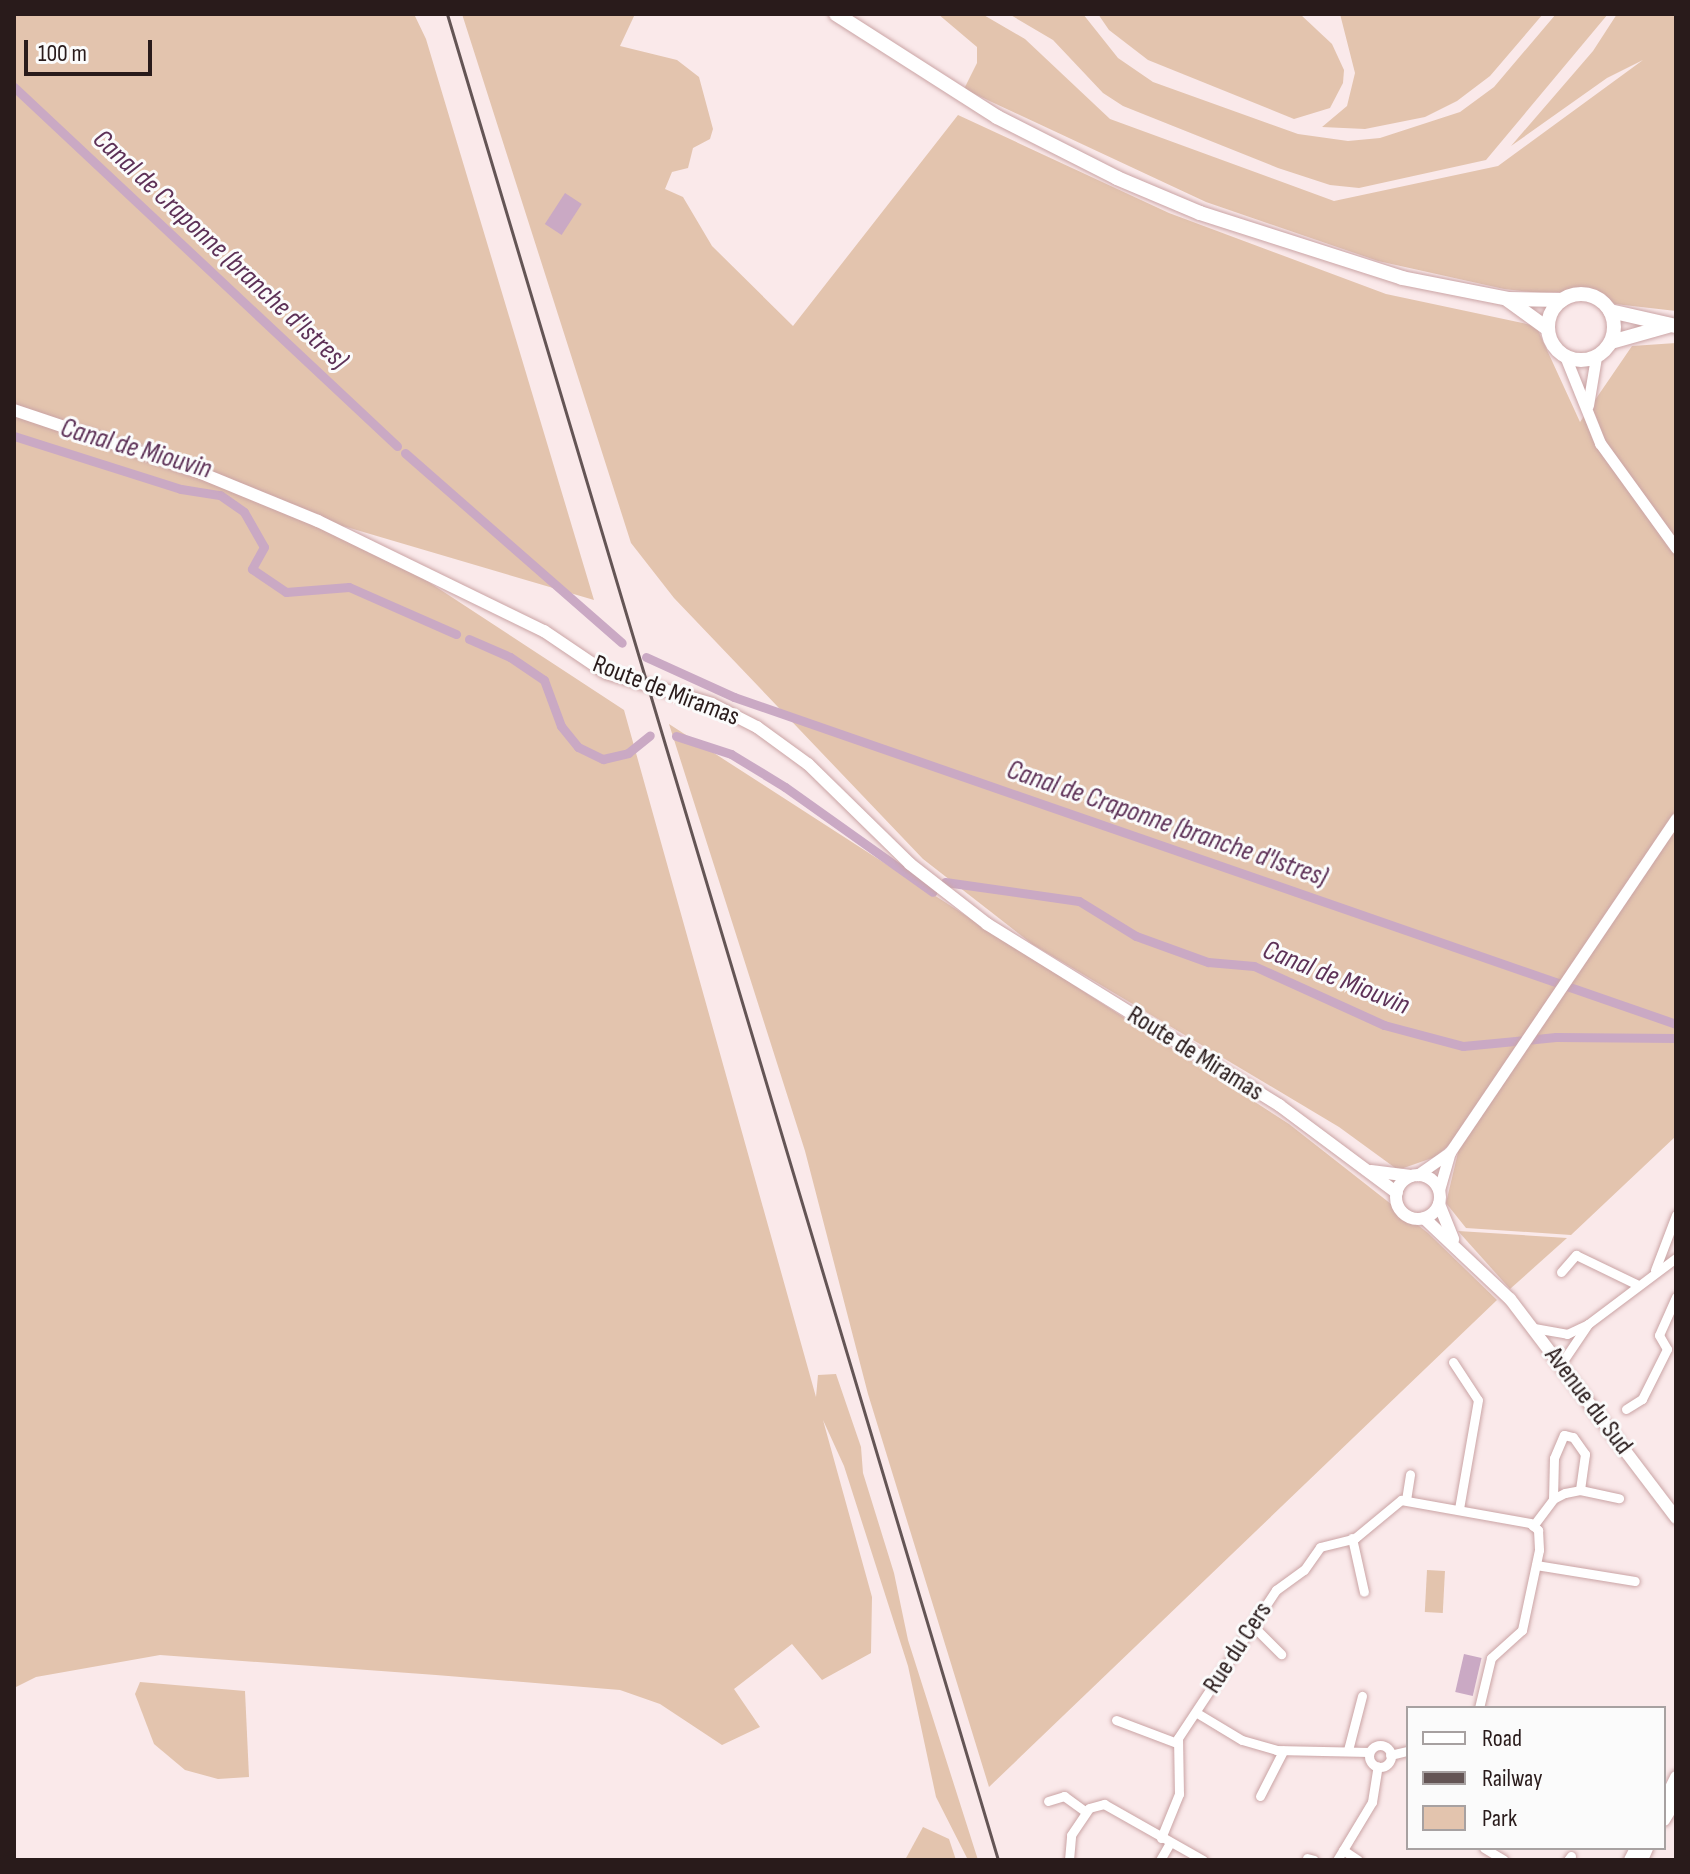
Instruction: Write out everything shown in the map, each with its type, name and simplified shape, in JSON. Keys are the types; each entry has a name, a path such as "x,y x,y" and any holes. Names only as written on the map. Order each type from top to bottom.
{"main road":[{"path":"836,14 977,106 1140,188 1324,255 1508,299 1594,297 1610,311 1672,326"},
{"path":"1508,299 1548,329 1565,356 1596,357 1611,342 1672,326"},
{"path":"1548,329 1562,300"},
{"path":"1610,311 1611,342"},
{"name":"Route de Miramas","path":"14,410 201,473 318,521 544,631 606,673 712,704 757,727 808,764 910,864 987,924 1279,1105 1397,1193"},
{"name":"Route de Miramas","path":"1368,1170 1414,1176"},
{"path":"1414,1176 1430,1179 1439,1190 1439,1204 1455,1242 1424,1218 1404,1213 1397,1193 1414,1176"},
{"path":"1424,1218 1439,1204"},
{"name":"Avenue du Sud","path":"1455,1242 1534,1328 1676,1518"},
{"name":"Avenue du Sud","path":"1663,1504 1676,1528"},
{"path":"1666,1798 1676,1777"}],"street":[{"path":"1565,356 1588,406 1600,443 1676,548"},
{"path":"1588,406 1596,357"},
{"path":"1439,1190 1450,1152 1676,818"},
{"path":"1414,1176 1450,1152"},
{"path":"1655,1270 1676,1215"},
{"path":"1561,1272 1576,1255 1636,1284"},
{"path":"1551,1352 1567,1334 1588,1324 1636,1284 1676,1258"},
{"path":"1626,1409 1642,1399 1672,1350 1659,1335 1676,1297"},
{"path":"1561,1364 1588,1324"},
{"path":"1534,1328 1567,1334"},
{"path":"1453,1362 1478,1400 1459,1509"},
{"path":"1553,1499 1554,1458 1564,1435 1573,1437 1585,1454 1580,1490"},
{"path":"1410,1474 1406,1500 1533,1526 1540,1539 1520,1638 1491,1658 1479,1706"},
{"path":"1533,1526 1553,1499 1580,1490 1619,1498"},
{"name":"Rue du Cers","path":"1177,1743 1276,1590 1304,1570 1320,1547 1352,1538 1406,1500"},
{"path":"1352,1538 1364,1592"},
{"path":"1536,1565 1635,1581"},
{"path":"1253,1626 1281,1654"},
{"path":"1348,1750 1362,1696"},
{"path":"1197,1713 1242,1740 1283,1751 1369,1752 1381,1745 1390,1755"},
{"path":"1116,1720 1177,1743 1179,1794 1160,1860"},
{"path":"1260,1796 1283,1751"},
{"path":"1337,1860 1372,1802 1378,1766 1390,1755 1406,1751"},
{"path":"1369,1752 1378,1766"},
{"path":"1048,1801 1064,1796 1086,1812"},
{"path":"1069,1860 1068,1841 1086,1812 1094,1805 1109,1805 1203,1860"},
{"path":"1343,1850 1358,1860"}],"green space":[{"path":"14,14 414,14 426,39 594,600 343,526 624,710 816,1397 818,1375 836,1374 861,1447 863,1473 894,1573 908,1640 978,1860 968,1860 936,1797 908,1666 844,1466 823,1420 872,1597 871,1653 822,1680 792,1644 734,1689 760,1727 722,1745 660,1704 620,1690 436,1675 160,1655 36,1677 14,1688"},
{"path":"462,14 635,14 620,46 677,60 699,77 713,129 710,139 693,148 688,168 672,172 665,189 683,197 712,246 793,326 958,115 1169,213 1386,294 1536,326 1580,422 1632,346 1676,343 1676,1136 1571,1235 1466,1228 1446,1203 1460,1144 1455,1140 1435,1157 1398,1170 1339,1127 1032,944 923,859 674,598 631,543"},
{"path":"938,14 982,14 1025,39 1110,119 1334,201 1498,166 1643,60 1607,78 1511,146 1593,51 1617,14 1676,14 1676,311 1615,304 1594,290 1540,293 1504,289 1378,261 1206,202 964,89 977,63 977,47"},
{"path":"1009,14 1083,14 1118,58 1153,82 1298,134 1348,141 1380,138 1460,112 1494,87 1556,14 1608,14 1486,160 1359,188 1330,185 1278,168 1123,106 1103,93 1053,40"},
{"path":"1098,14 1300,14 1332,44 1344,70 1343,83 1330,108 1294,119 1148,60 1109,30"},
{"path":"1340,14 1543,14 1490,76 1457,101 1425,117 1365,129 1322,127 1347,106 1355,73"},
{"path":"669,724 1289,1124 1428,1233 1497,1300 989,1787 868,1394 805,1151"},
{"path":"1458,1231 1567,1238 1510,1289"},
{"path":"1427,1570 1445,1571 1443,1613 1425,1612"},
{"path":"140,1682 245,1691 249,1777 218,1779 185,1770 154,1744 135,1694"},
{"path":"923,1827 949,1839 956,1860 905,1860"}],"shaded area":[{"path":"565,193 582,204 562,235 545,224"},
{"path":"1464,1654 1482,1658 1473,1696 1455,1692"}],"waterway":[{"name":"Canal de Craponne (branche d'Istres)","path":"14,87 397,446"},
{"name":"Canal de Miouvin","path":"14,436 181,489 220,495 244,512 264,547 252,569 286,592 349,587 456,634"},
{"name":"Canal de Craponne (branche d'Istres)","path":"405,453 622,643"},
{"name":"Canal de Miouvin","path":"469,639 510,657 544,680 561,726 578,747 603,759 628,753 650,735"},
{"name":"Canal de Craponne (branche d'Istres)","path":"646,657 734,697 1676,1024"},
{"name":"Canal de Miouvin","path":"676,736 731,754 785,787 933,892"},
{"name":"Canal de Miouvin","path":"945,882 1079,901 1136,936 1208,962 1254,966 1384,1025 1463,1046 1556,1037 1676,1038"}],"railway":[{"path":"447,14 998,1860"}]}
